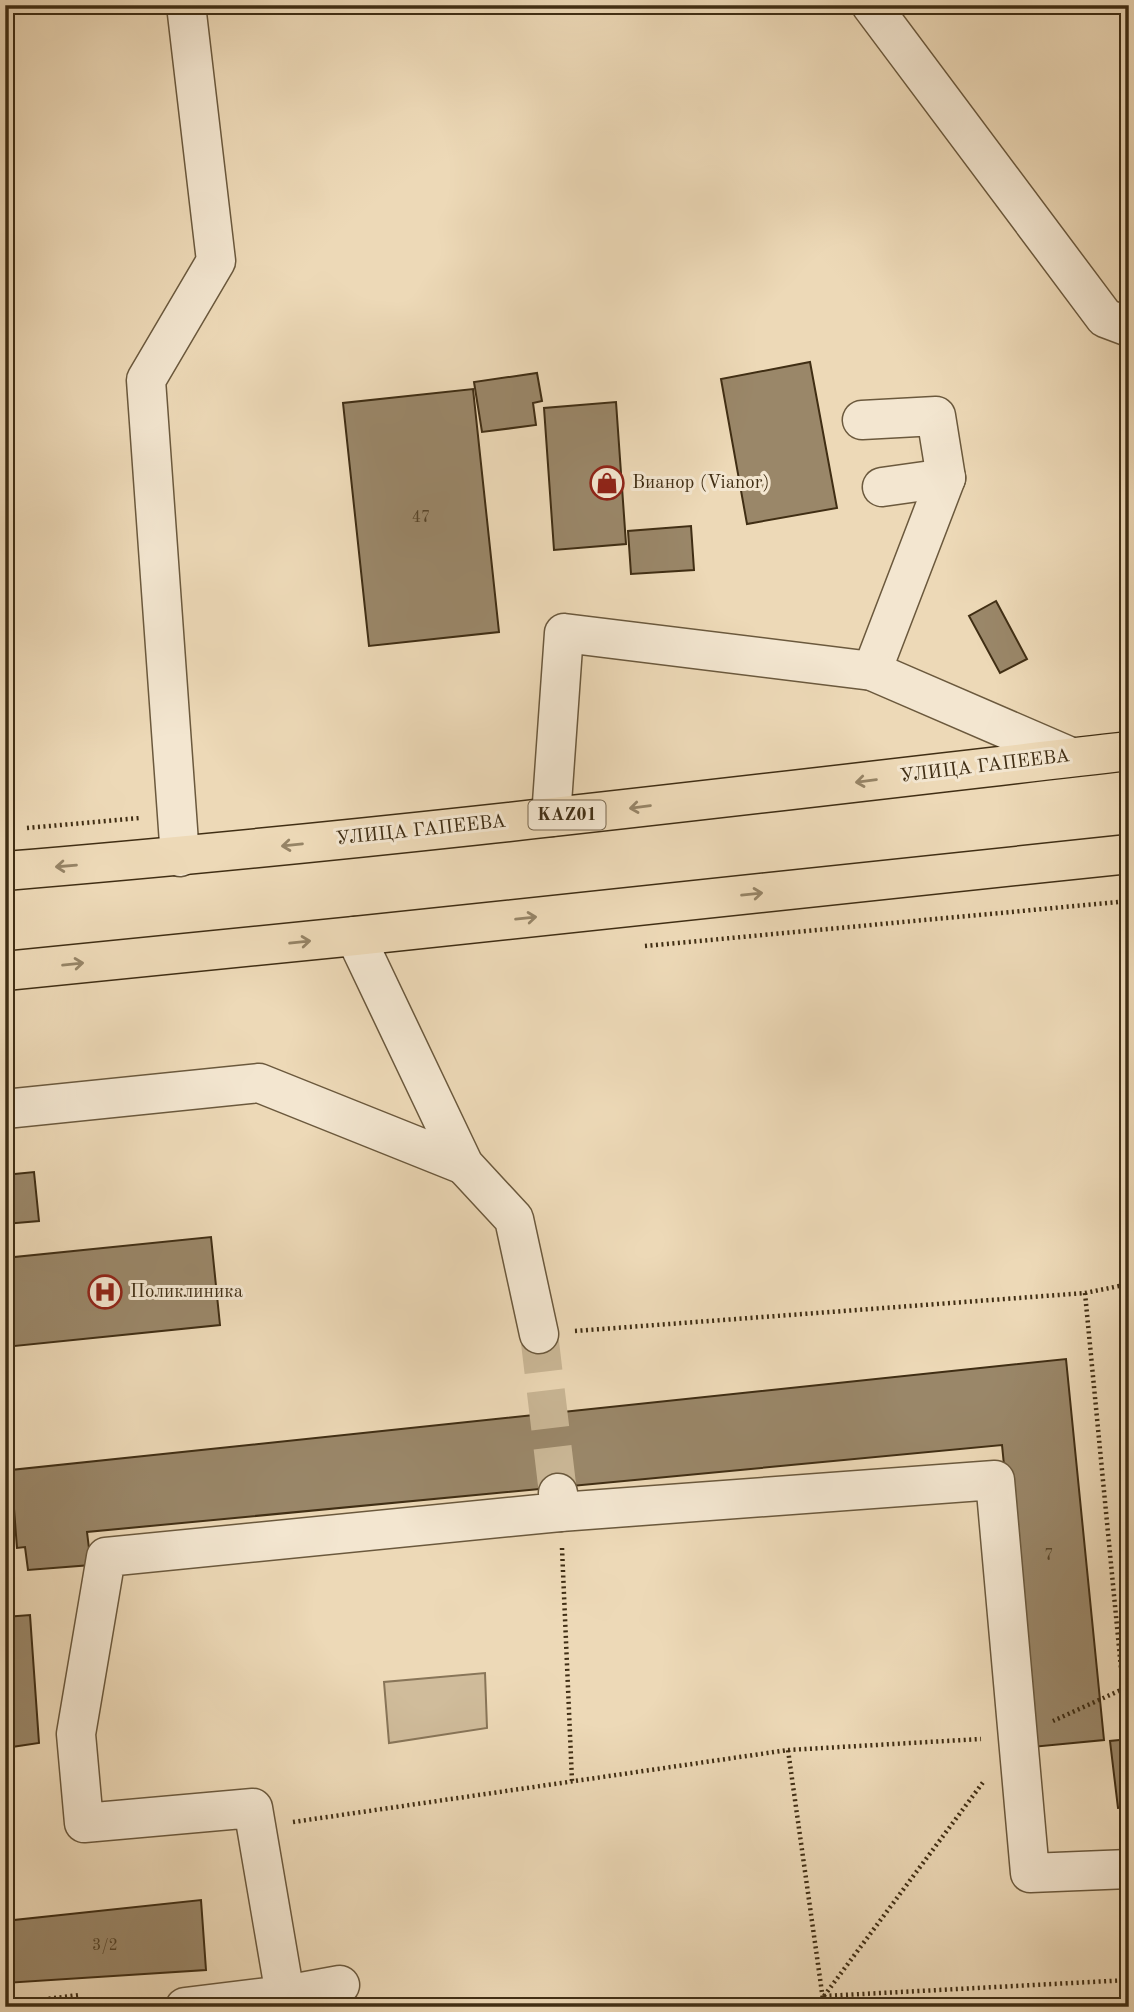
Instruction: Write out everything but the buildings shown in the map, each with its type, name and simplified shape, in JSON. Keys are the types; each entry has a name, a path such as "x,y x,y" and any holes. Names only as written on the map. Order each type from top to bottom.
{"highway":[{"name":"УЛИЦА ГАПЕЕВА","path":"5,872 180,857 1129,751"},
{"path":"5,971 1129,854"}],"lane":[{"path":"180,857 146,380 216,261 186,5"},
{"path":"871,5 1105,318 1129,327"},
{"path":"862,420 936,416 946,478 872,671"},
{"path":"882,486 946,478"},
{"path":"551,817 564,633 872,671 1071,757"},
{"path":"355,936 464,1165 514,1219 539,1334"},
{"path":"5,1109 259,1083 464,1165"},
{"path":"285,1995 253,1808 84,1823 76,1734 106,1557 559,1502 995,1480 1030,1873 1129,1869"},
{"path":"185,2007 285,1995 341,1984"}],"path":[{"path":"18,829 177,814"},
{"path":"634,948 1129,901"},
{"path":"539,1334 1085,1293 1129,1284"},
{"path":"1085,1293 1126,1689"},
{"path":"559,1502 572,1782"},
{"path":"256,1828 788,1750 1017,1737 1126,1689 1129,1682"},
{"path":"823,1997 1017,1737"},
{"path":"788,1750 824,2007"},
{"path":"823,1997 1129,1980"},
{"path":"5,2004 79,1995 81,2007"}],"shaded area":[{"path":"485,1673 487,1728 389,1743 384,1682"}],"tunnel":[{"path":"539,1334 558,1493"}],"place":[{"name":"Вианор (Vianor)","path":"607,483"},
{"name":"Поликлиника","path":"105,1292"}]}
